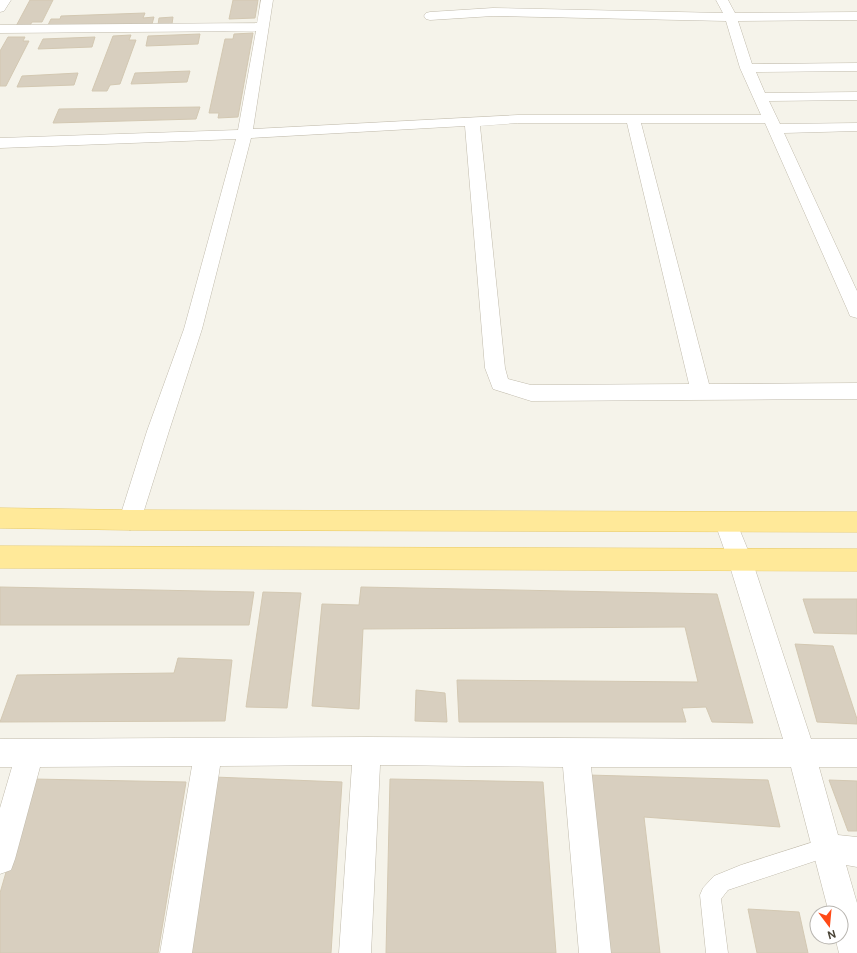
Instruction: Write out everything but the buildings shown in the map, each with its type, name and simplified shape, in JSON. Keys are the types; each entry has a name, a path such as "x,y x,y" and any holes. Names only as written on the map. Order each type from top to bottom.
{"main road":[{"path":"0,518 726,523 857,522"},
{"path":"0,557 857,560"}],"street":[{"path":"0,8 5,0"},
{"path":"130,520 158,431 193,329 245,134 267,0"},
{"path":"722,0 731,17 747,68 857,311"},
{"path":"430,16 493,12 731,17 857,16"},
{"path":"0,29 263,27"},
{"path":"747,68 857,67"},
{"path":"761,97 857,96"},
{"path":"0,143 245,134 518,119 633,120 857,127"},
{"path":"633,120 701,392"},
{"path":"472,121 495,368 500,384 531,393 857,391"},
{"path":"726,523 740,560 800,752 855,953"},
{"path":"0,753 367,751 857,753"},
{"path":"355,953 367,751"},
{"path":"176,953 208,752"},
{"path":"0,860 30,753"},
{"path":"576,753 595,953"},
{"path":"826,848 857,852"}],"lane":[{"path":"717,953 710,895 721,883 741,875 826,848"}]}
